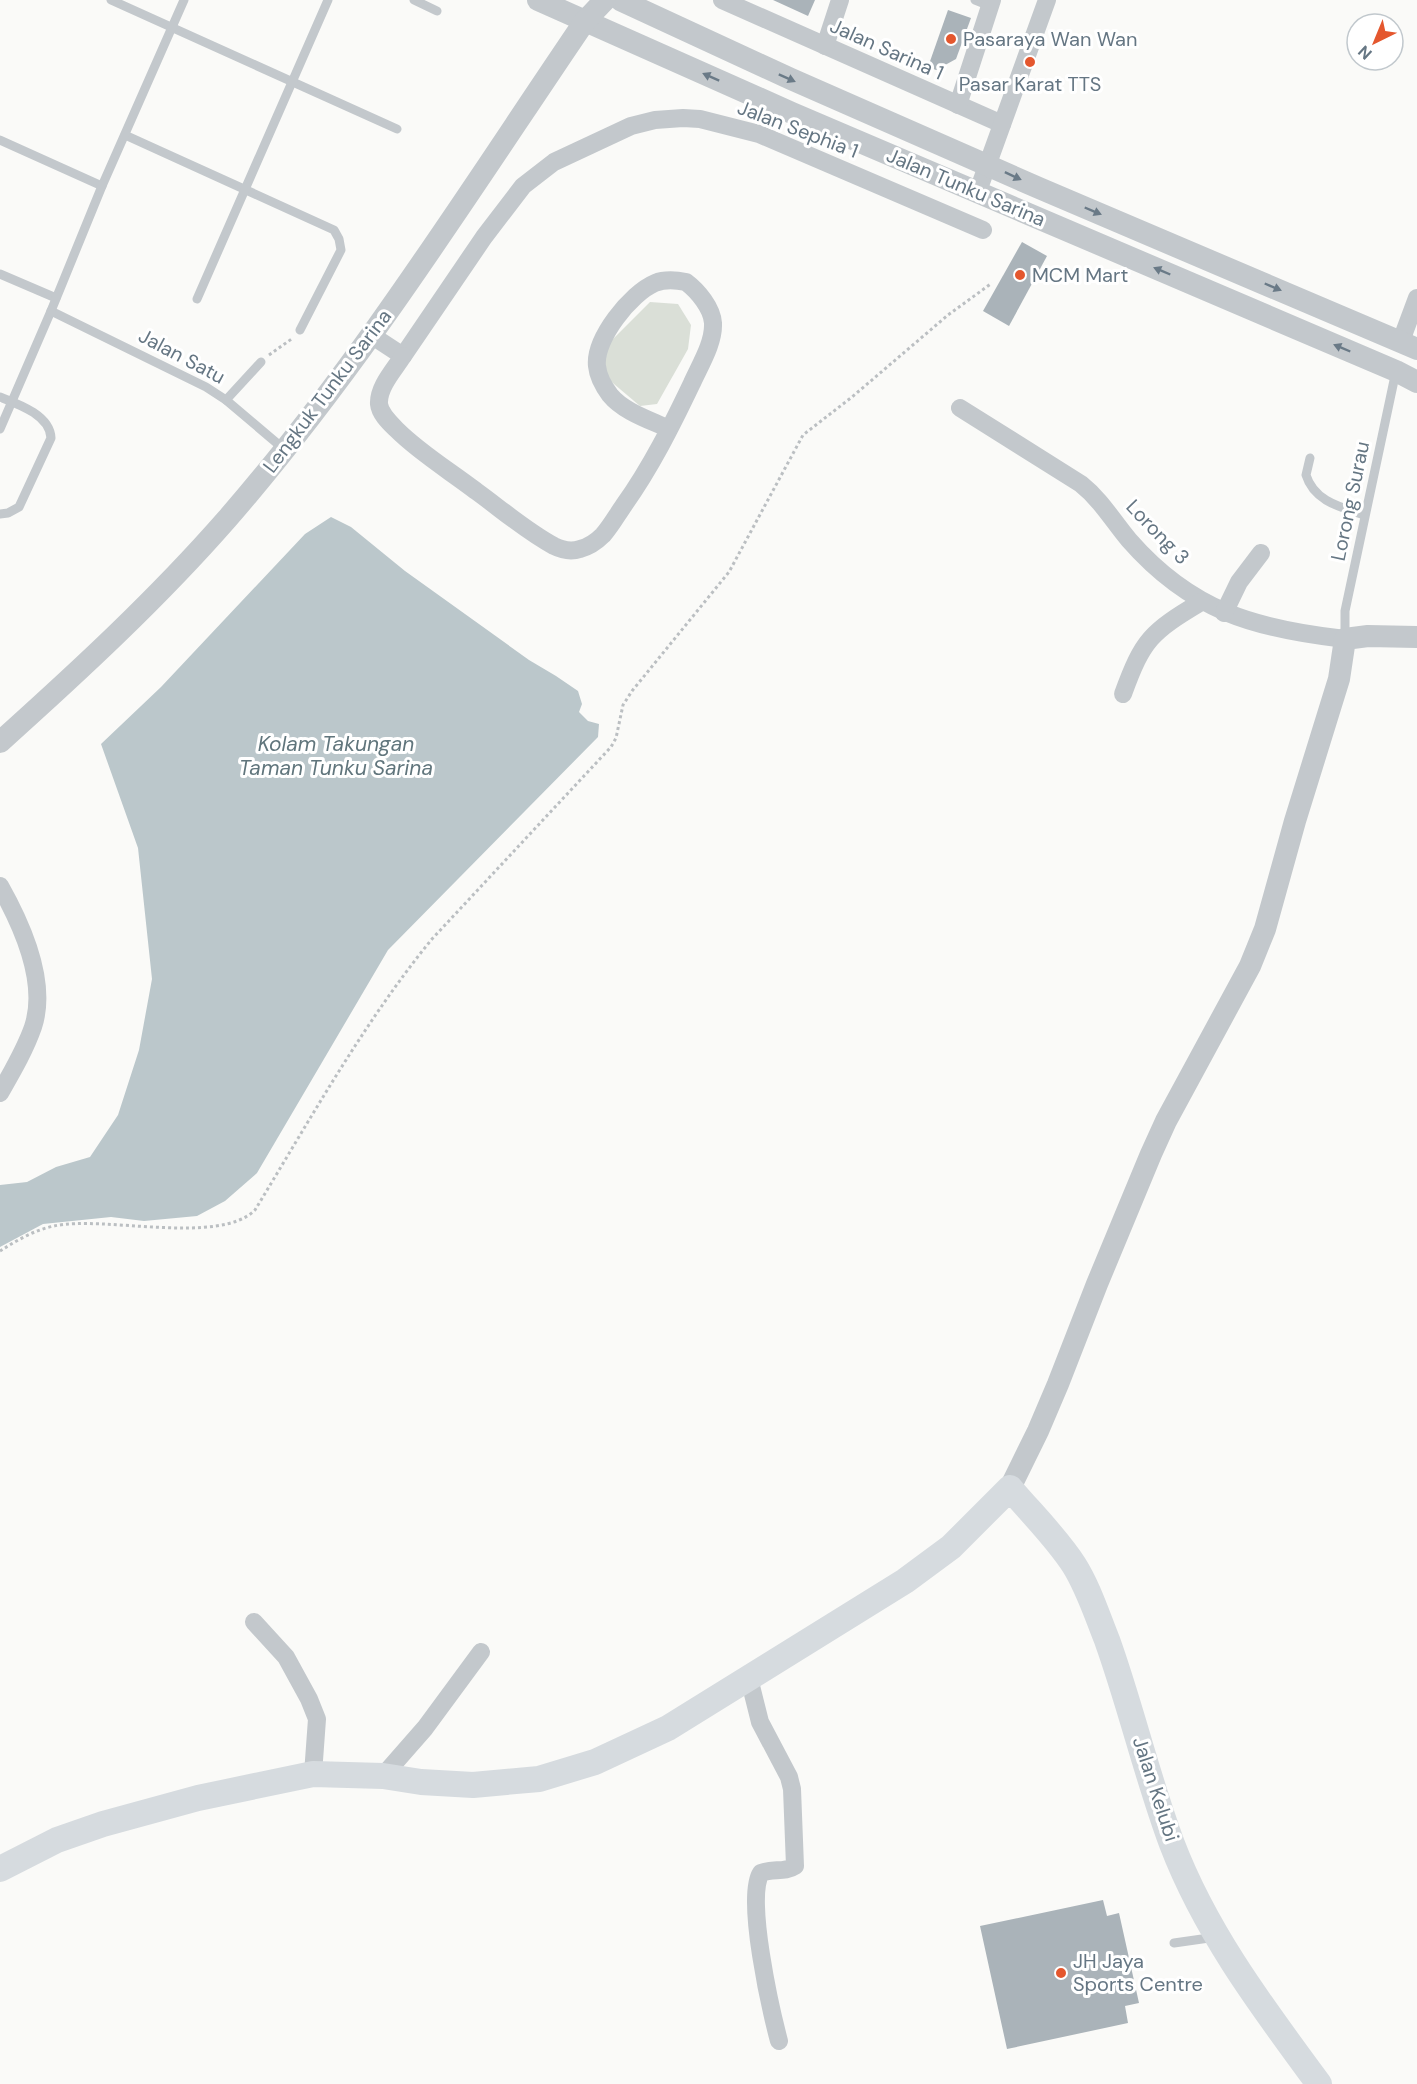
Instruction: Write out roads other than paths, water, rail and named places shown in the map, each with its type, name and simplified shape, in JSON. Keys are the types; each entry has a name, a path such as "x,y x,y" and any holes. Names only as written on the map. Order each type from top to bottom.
{"main road":[{"path":"0,1869 57,1840 103,1824 198,1798 313,1774 383,1776 421,1782 473,1785 539,1779 569,1771 668,1728 895,1587 951,1547 1010,1488"},
{"name":"Jalan Kelubi","path":"1010,1488 1058,1544 1085,1585 1116,1666 1173,1845 1198,1902 1217,1937 1259,2003 1319,2084"}],"street":[{"name":"Jalan Tunku Sarina","path":"538,0 792,113 978,191 1417,382"},
{"name":"Lengkuk Tunku Sarina","path":"0,742 143,608 226,520 285,450 371,335 585,21 605,0"},
{"name":"Jalan Tunku Sarina","path":"620,0 791,80 1409,345"},
{"name":"Jalan Sarina 1","path":"722,0 1002,124"},
{"path":"825,46 840,0"},
{"path":"978,191 1047,0"},
{"path":"958,105 986,2"},
{"name":"Jalan Sephia 1","path":"669,429 616,401 604,386 597,368 597,358 604,335 630,301 654,283 676,280 692,286 709,309 713,323 712,334 701,363 669,429 635,489 603,534 588,546 580,549 562,549 539,537 398,431 387,419 379,405 385,383 484,237 524,186 554,162 631,126 655,120 700,119 759,134 983,230"},
{"path":"1409,345 1417,298"},
{"path":"371,335 403,356"},
{"name":"Lorong 3","path":"960,408 1081,484 1093,494 1137,548 1174,582 1201,602 1247,622 1314,636 1345,639"},
{"path":"1224,613 1239,582 1261,553"},
{"path":"1123,694 1135,662 1152,635 1165,623 1201,602"},
{"path":"1010,1488 1046,1413 1166,1121 1250,966 1265,929 1295,821 1340,679 1345,639 1368,636 1417,637"},
{"path":"0,886 20,923 27,944 36,982 37,1000 33,1026 18,1063 0,1093"},
{"path":"254,1622 286,1657 317,1719 313,1774"},
{"path":"383,1776 425,1728 481,1652"},
{"path":"749,1678 760,1722 785,1767 792,1789 795,1866 787,1870 761,1873 754,1889 763,1975 779,2041"}],"lane":[{"path":"111,0 397,129"},
{"path":"0,429 102,186 184,0"},
{"path":"197,299 328,0"},
{"path":"414,0 436,10"},
{"path":"125,135 334,231 339,239 341,250 300,330"},
{"path":"0,140 102,186"},
{"path":"0,274 56,298"},
{"name":"Jalan Satu","path":"51,311 206,387 226,400 285,450"},
{"path":"226,400 261,362"},
{"name":"Lorong Surau","path":"1345,639 1345,611 1396,371"},
{"path":"0,397 11,401 43,421 50,431 51,438 20,507 0,514"},
{"path":"1310,458 1306,475 1314,491 1334,505 1364,515"},
{"path":"1174,1943 1217,1937"}],"water":[{"name":"Kolam Takungan Taman Tunku Sarina","path":"331,517 351,527 405,571 529,660 578,691 582,704 579,712 588,721 599,724 598,737 388,950 257,1173 225,1201 197,1216 144,1221 111,1217 43,1224 0,1247 0,1185 27,1182 56,1167 90,1157 118,1115 139,1050 152,979 138,848 101,744 161,687 305,534"}],"place":[{"name":"Pasaraya Wan Wan","path":"951,39"},
{"name":"Pasar Karat TTS","path":"1030,62"},
{"name":"MCM Mart","path":"1020,275"},
{"name":"JH Jaya Sports Centre","path":"1061,1973"}]}
